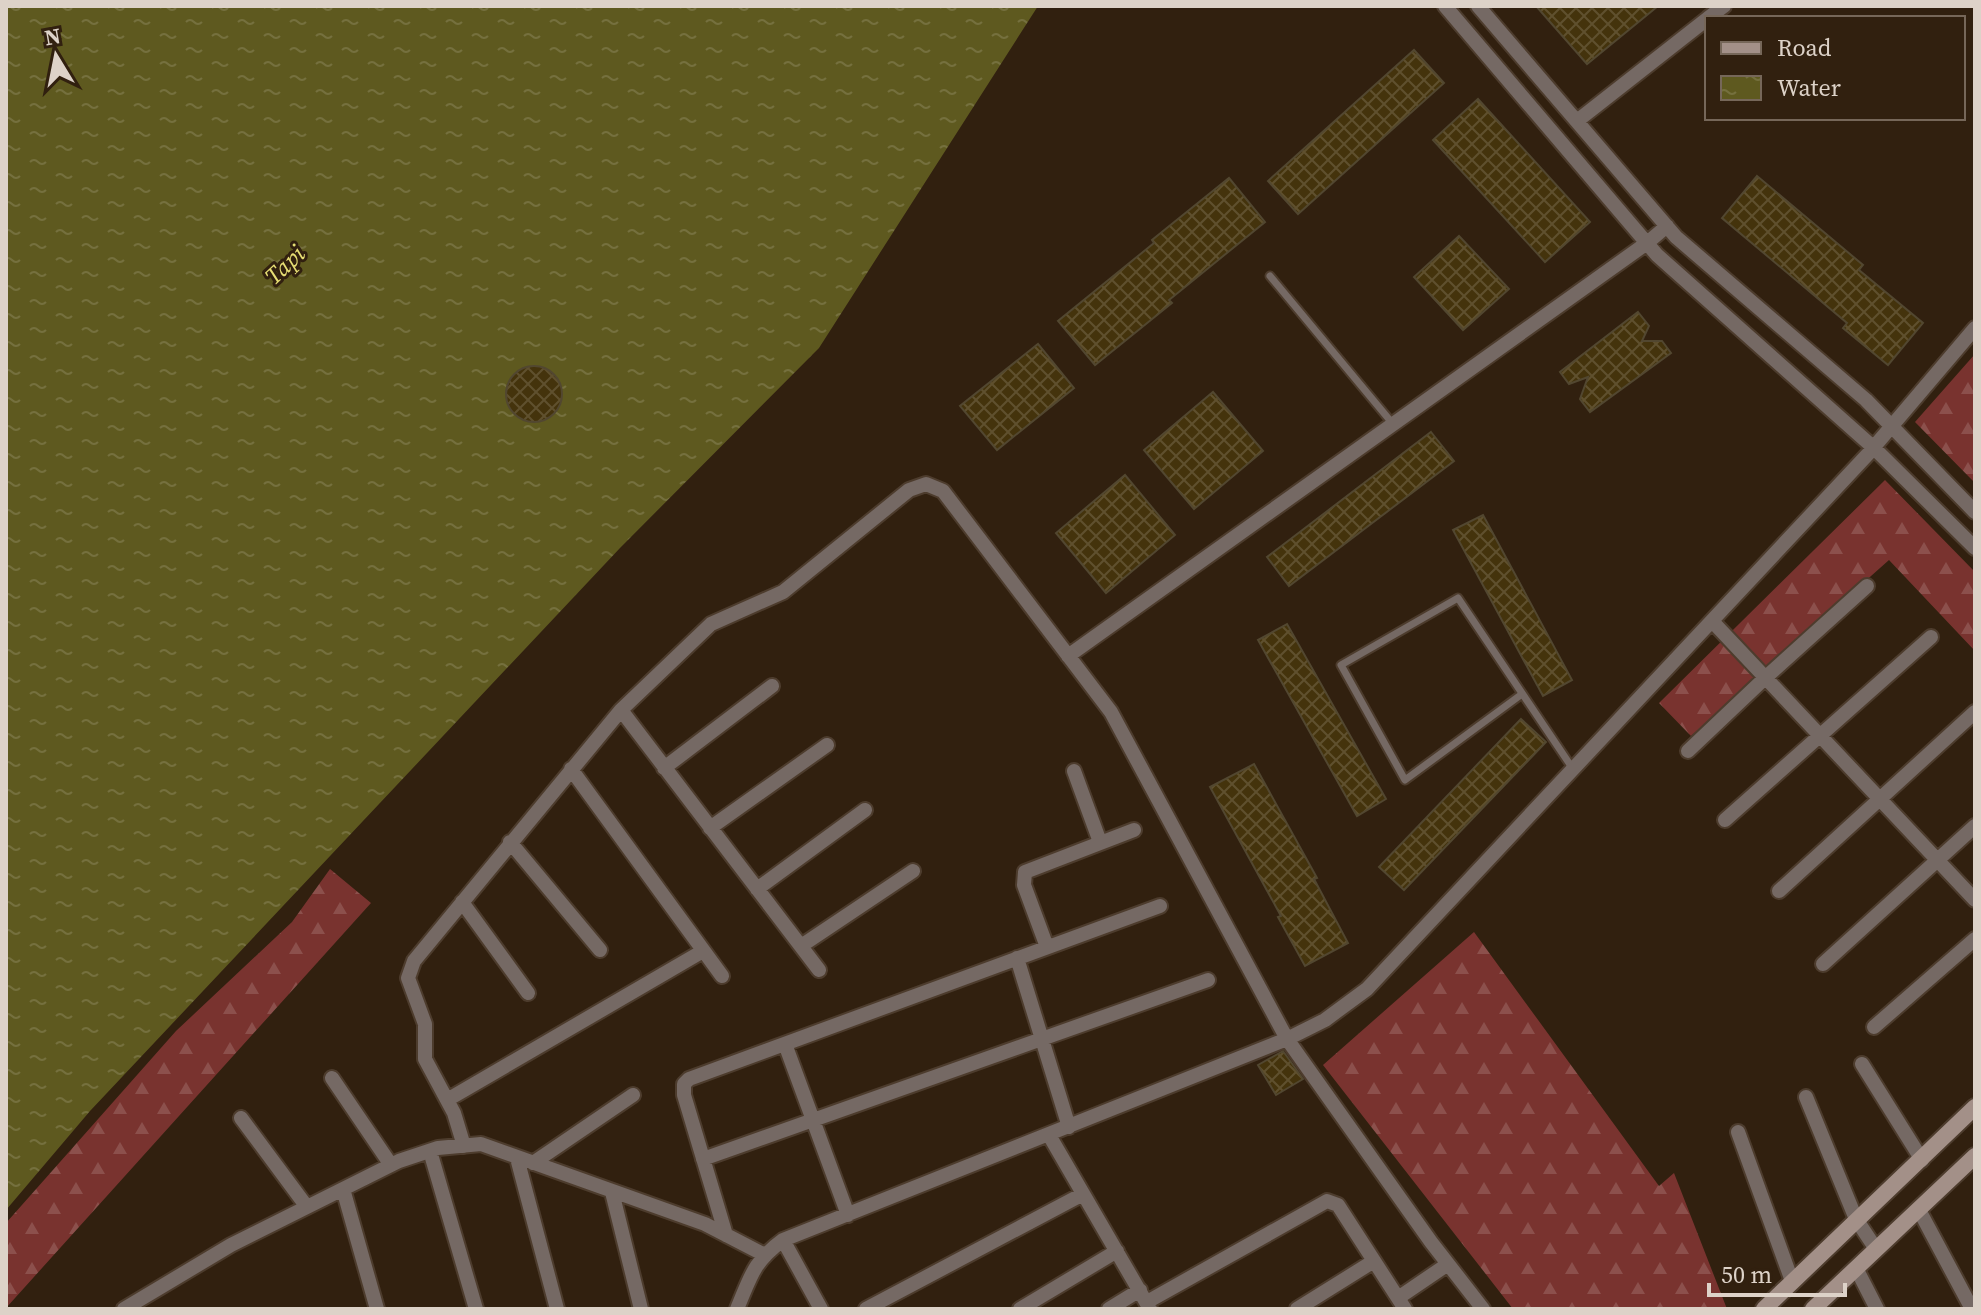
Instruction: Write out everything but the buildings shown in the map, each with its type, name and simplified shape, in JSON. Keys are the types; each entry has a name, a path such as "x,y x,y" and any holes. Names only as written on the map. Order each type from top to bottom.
{"street":[{"path":"1445,6 1657,255 1874,448 1975,548"},
{"path":"1478,6 1667,226 1866,400 1975,512"},
{"path":"1577,121 1705,20"},
{"path":"1068,656 1667,226"},
{"path":"737,1309 763,1254 783,1240 1287,1039 1325,1020 1367,989 1874,448 1975,328"},
{"path":"464,1146 454,1113 425,1059 425,1024 408,978 414,961 621,710 711,624 783,592 909,490 926,484 943,491 1111,712 1287,1039 1483,1309"},
{"path":"1688,751 1867,586"},
{"path":"1712,621 1975,900"},
{"path":"1725,820 1931,637"},
{"path":"664,768 772,686"},
{"path":"621,710 819,970"},
{"path":"1779,891 1975,712"},
{"path":"710,828 827,745"},
{"path":"571,769 722,976"},
{"path":"1074,771 1100,842"},
{"path":"757,889 865,810"},
{"path":"1823,964 1975,826"},
{"path":"1047,947 1024,885 1025,872 1134,830"},
{"path":"510,842 600,950"},
{"path":"801,946 913,871"},
{"path":"462,902 528,993"},
{"path":"726,1235 684,1095 684,1084 689,1079 1160,906"},
{"path":"1874,1027 1975,939"},
{"path":"447,1100 703,951"},
{"path":"1017,958 1069,1127"},
{"path":"703,1159 1208,980"},
{"path":"785,1044 848,1215"},
{"path":"1862,1064 1922,1160"},
{"path":"332,1078 391,1165"},
{"path":"533,1163 633,1095"},
{"path":"1806,1097 1856,1219 1876,1249"},
{"path":"1764,1309 1975,1107"},
{"path":"241,1118 307,1207"},
{"path":"1738,1132 1792,1281"},
{"path":"1049,1135 1146,1301"},
{"path":"124,1309 231,1245 391,1165 430,1151 481,1144 705,1224 763,1254"},
{"path":"430,1151 476,1309"},
{"path":"1813,1309 1975,1156"},
{"path":"517,1158 557,1309"},
{"path":"343,1189 377,1309"},
{"path":"612,1192 641,1309"},
{"path":"866,1309 1083,1194"},
{"path":"1109,1309 1146,1301 1327,1201 1338,1205 1401,1303 1448,1264"},
{"path":"1919,1210 1972,1309"},
{"path":"783,1240 821,1309"},
{"path":"1020,1309 1117,1251"},
{"path":"1297,1309 1374,1261"},
{"path":"1856,1268 1877,1309"}],"lane":[{"path":"1270,276 1393,424"},
{"path":"1522,694 1405,780 1341,665 1458,598 1573,769"}],"green space":[{"path":"1975,354 1975,483 1915,422"},
{"path":"1885,480 1975,572 1975,651 1889,560 1691,736 1659,703"},
{"path":"330,869 371,903 6,1308 6,1223 176,1031 292,922"},
{"path":"1474,932 1659,1186 1674,1173 1727,1309 1513,1309 1323,1065"}],"water":[{"name":"Tapi","path":"6,6 1038,6 819,348 620,548 90,1111 6,1210"}]}
